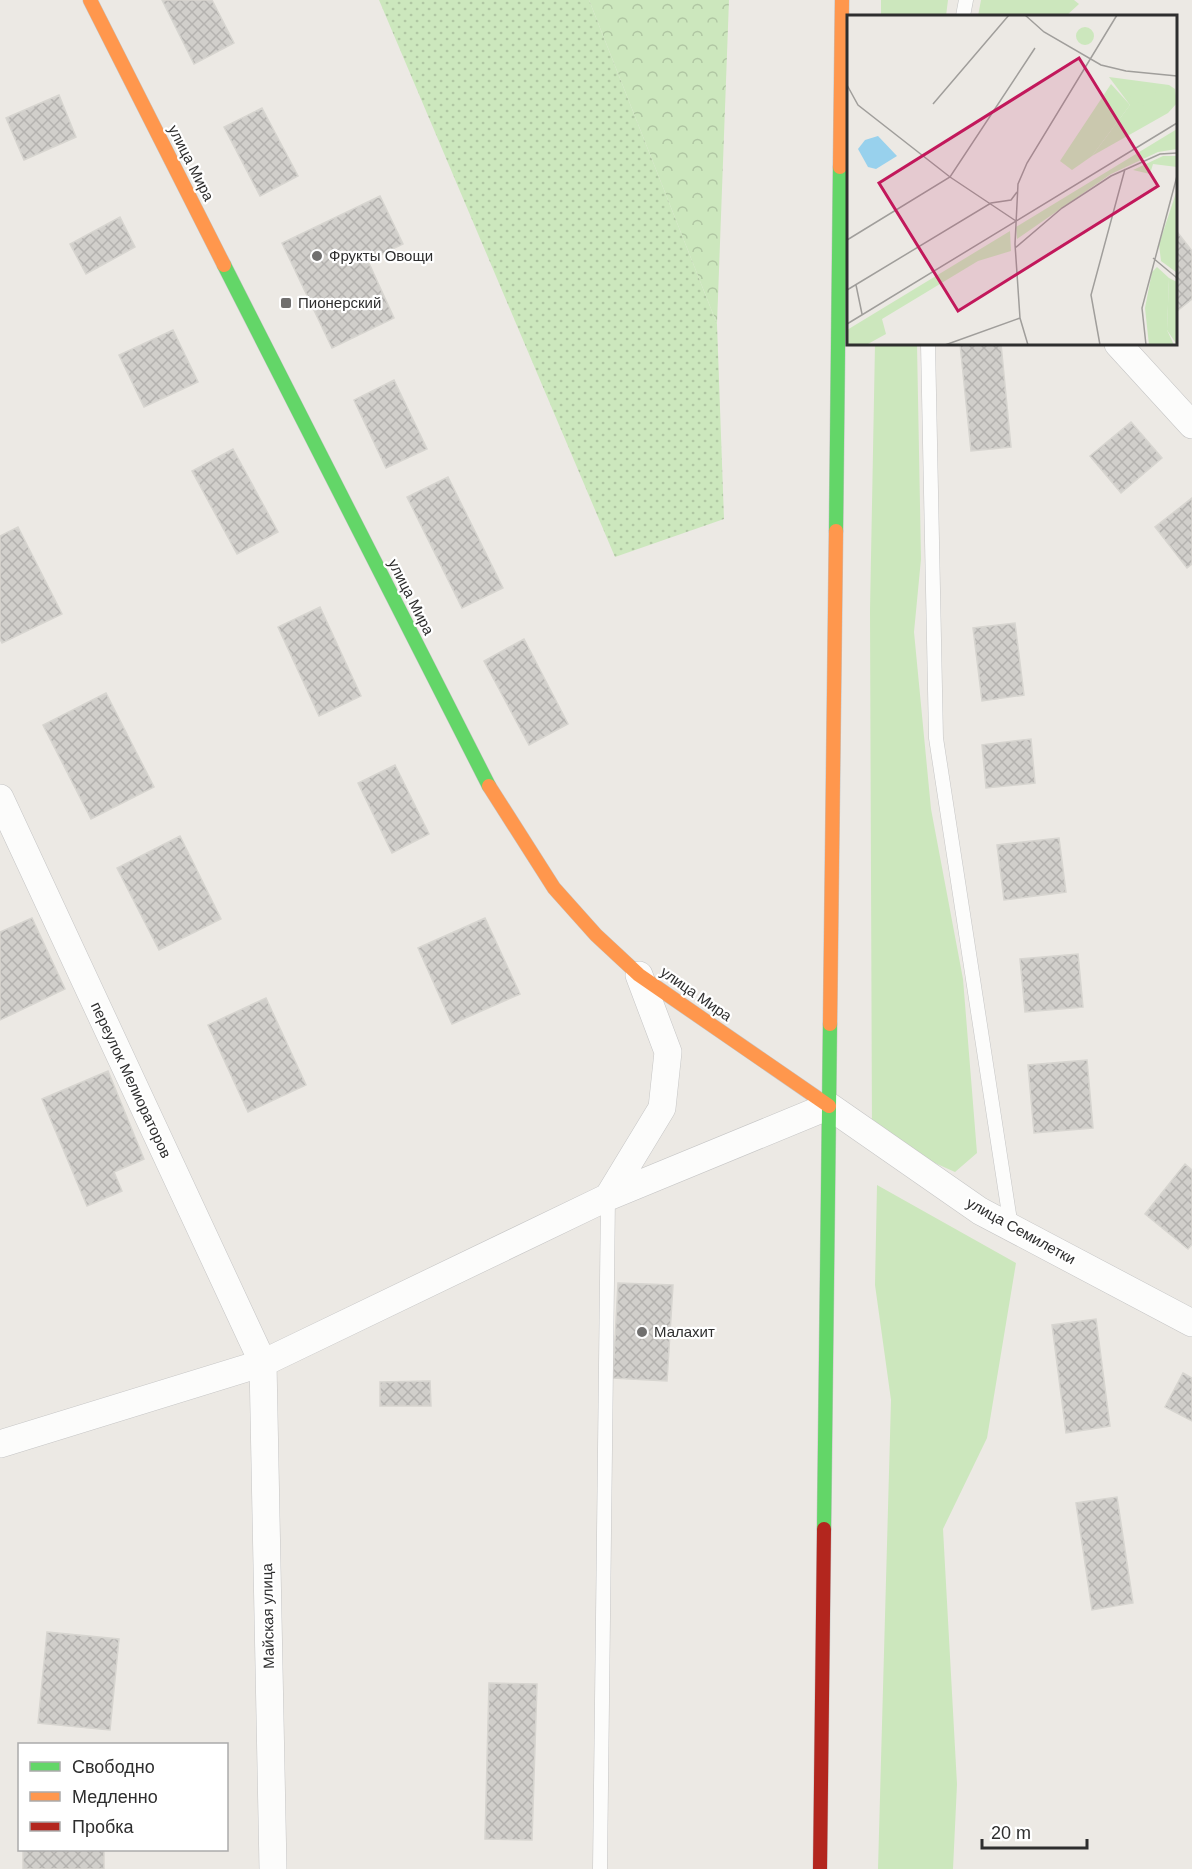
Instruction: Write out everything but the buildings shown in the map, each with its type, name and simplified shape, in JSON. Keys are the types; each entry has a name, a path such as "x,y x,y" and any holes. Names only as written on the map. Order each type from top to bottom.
{"main road":[{"name":"улица Мира","path":"90,0 488,785 554,888 596,935 639,975 829,1106"},
{"path":"820,1869 842,0"}],"street":[{"path":"1119,345 1192,425"},
{"name":"переулок Мелиораторов","path":"0,798 262,1363"},
{"path":"608,1197 662,1108 668,1052 639,975"},
{"path":"0,1444 262,1363 608,1197 829,1106"},
{"name":"улица Семилетки","path":"829,1106 980,1211 1192,1323"},
{"name":"Майская улица","path":"262,1363 273,1869"}],"lane":[{"path":"963,15 966,0"},
{"path":"928,345 936,738 1011,1227"},
{"path":"600,1869 608,1197"}],"green space":[{"path":"379,0 589,0 717,324 724,519 615,557"},
{"path":"589,0 729,0 717,324"},
{"path":"881,0 948,0 946,15 881,15"},
{"path":"981,0 1074,0 1079,4 1067,15 978,15"},
{"path":"875,345 917,345 921,559 914,632 931,809 963,979 977,1153 955,1172 872,1135 870,611"},
{"path":"877,1185 1016,1263 987,1438 943,1529 957,1784 953,1869 878,1869 891,1400 875,1285"}],"traffic: fast":[{"path":"836,531 840,167"},
{"path":"224,265 489,786"},
{"path":"824,1529 830,1024"}],"traffic: slow":[{"path":"90,0 224,265"},
{"path":"840,167 842,0"},
{"path":"830,1024 836,531"},
{"path":"489,786 554,888 596,935 639,975 829,1106"}],"traffic: jam":[{"path":"820,1869 824,1529"}],"place":[{"name":"Фрукты Овощи","path":"317,256"},
{"name":"Пионерский","path":"286,303"},
{"name":"Малахит","path":"642,1332"}]}
